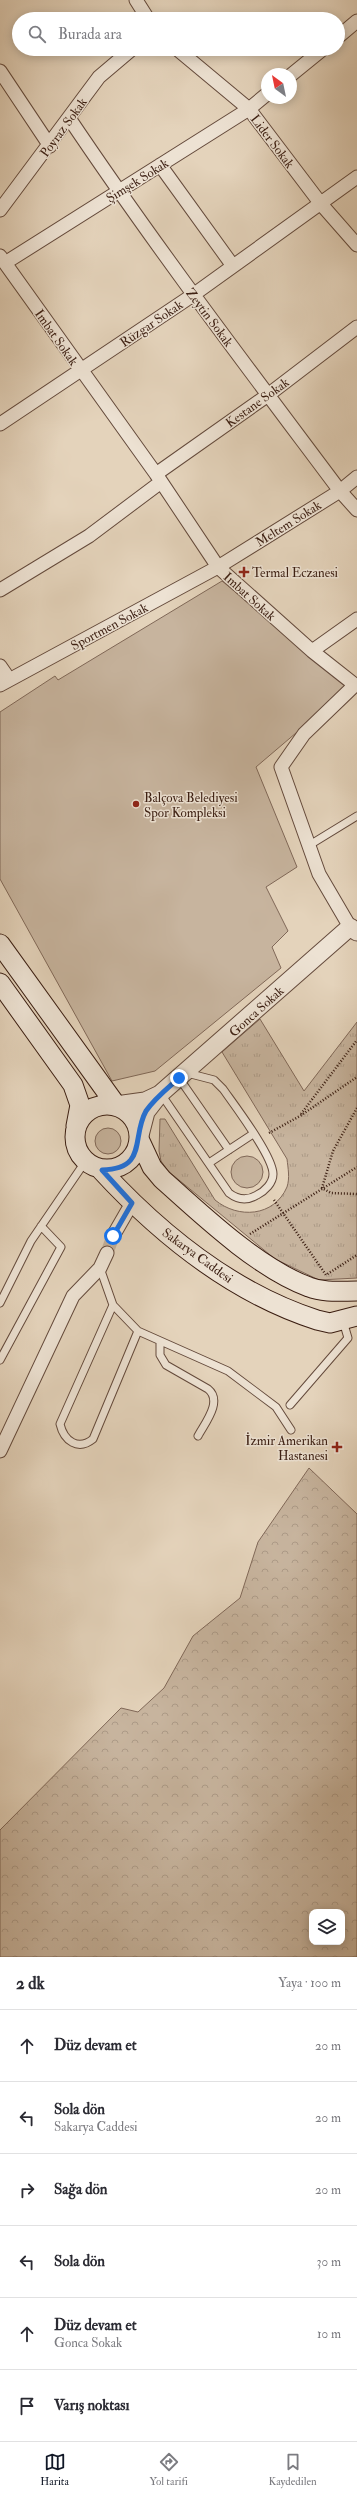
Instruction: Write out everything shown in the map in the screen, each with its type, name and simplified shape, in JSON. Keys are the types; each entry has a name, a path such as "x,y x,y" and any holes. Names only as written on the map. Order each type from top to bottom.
{"main road":[{"path":"0,944 6,960 116,1106 133,1118 138,1128 139,1139 135,1155 128,1163 119,1168 93,1166 77,1150 73,1138 80,1105 74,1085 0,983"},
{"path":"76,1126 82,1117 98,1106 104,1104 116,1106"},
{"path":"139,1139 152,1167 162,1179 267,1264 288,1278 310,1288 332,1291 357,1291"},
{"name":"Sakarya Caddesi","path":"93,1166 132,1203 209,1266 242,1286 306,1317 330,1322 350,1319"}],"street":[{"path":"136,0 144,12"},
{"path":"345,31 357,21"},
{"name":"Poyraz Sokak","path":"0,210 50,146 100,77 124,56"},
{"name":"Lider Sokak","path":"185,56 249,109 321,204 357,244"},
{"path":"297,70 314,56"},
{"path":"0,71 50,146"},
{"name":"Şimşek Sokak","path":"2,259 118,191 249,109 261,99"},
{"name":"Zeytin Sokak","path":"69,118 118,191 193,295 340,491 357,510"},
{"path":"160,165 233,266"},
{"name":"Rüzgar Sokak","path":"0,424 193,295 357,177"},
{"name":"Imbat Sokak","path":"2,259 159,478 218,567 312,651 355,686 304,734 281,767 319,874 353,929"},
{"name":"Kestane Sokak","path":"0,590 89,536 159,478 357,327"},
{"name":"Meltem Sokak","path":"218,567 340,491 357,477"},
{"name":"Sportmen Sokak","path":"5,682 218,567"},
{"path":"312,651 357,619"},
{"path":"0,666 5,682"},
{"name":"Gonca Sokak","path":"160,1094 353,929"},
{"path":"116,1106 145,1101 160,1094"},
{"path":"139,1139 146,1112 160,1094"},
{"path":"113,1236 132,1203"},
{"path":"0,1451 73,1296 100,1268 107,1253"}],"lane":[{"path":"308,846 357,816"},
{"path":"160,1094 209,1163 226,1190 235,1198 243,1200 259,1194 272,1180 272,1167 253,1134 223,1089 214,1080 202,1075 183,1075"},
{"path":"183,1075 229,1150"},
{"path":"209,1163 253,1134"},
{"path":"0,1302 40,1226 93,1166"},
{"path":"0,1360 61,1247 40,1226"},
{"path":"100,1268 113,1305 138,1331 228,1371 276,1408 292,1430"},
{"path":"113,1305 60,1424 62,1435 70,1442 79,1445 87,1444 93,1439 138,1331"},
{"path":"290,1405 348,1338 350,1319"},
{"path":"160,1341 160,1356 166,1365 208,1389 214,1395 215,1403 198,1436"}],"path":[{"path":"300,1116 357,1040"},
{"path":"269,1133 300,1116 357,1077"},
{"path":"322,1188 333,1151 357,1108"},
{"path":"245,1237 357,1167"},
{"path":"322,1188 331,1193 357,1194"},
{"path":"274,1200 326,1275 357,1255"}],"green space":[{"name":"Balçova Belediyesi Spor Kompleksi","path":"222,581 350,687 256,767 297,867 266,887 288,931 272,947 281,968 155,1071 112,1081 0,879 0,712 55,676 58,680"},
{"path":"260,1019 304,1091 357,1022 357,1278 319,1280 275,1259 168,1171 161,1161 159,1151 160,1119 165,1119 215,1200 234,1210 255,1212 274,1204 281,1197 288,1184 287,1159 222,1052"},
{"path":"108,1128 117,1132 121,1141 117,1150 108,1154 99,1150 95,1141 99,1132"},
{"path":"244,1156 250,1156 259,1160 263,1172 259,1184 250,1188 244,1188 235,1184 231,1175 231,1169 235,1160"},
{"path":"309,1468 357,1514 357,1957 0,1957 0,1830 121,1708 138,1712 164,1688 193,1636 240,1598 258,1542"}],"tunnel":[{"path":"107,1253 113,1236"}],"place":[{"name":"Termal Eczanesi","path":"244,572"},
{"name":"Balçova Belediyesi Spor Kompleksi","path":"136,804"},
{"name":"İzmir Amerikan Hastanesi","path":"337,1447"}],"route":[{"path":"113,1236 132,1203 102,1170 119,1168 128,1163 135,1155 146,1112 160,1094 179,1078"}]}
